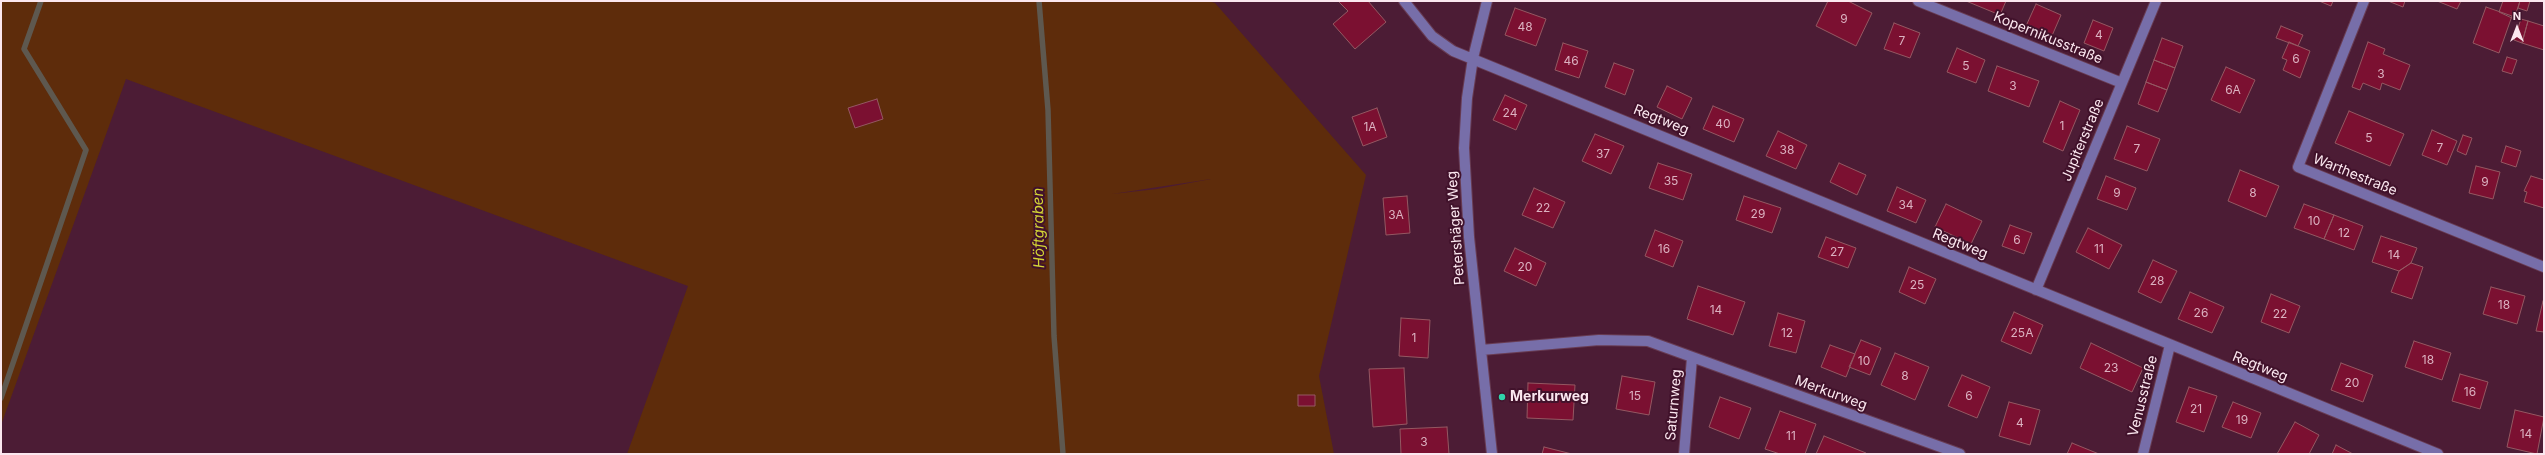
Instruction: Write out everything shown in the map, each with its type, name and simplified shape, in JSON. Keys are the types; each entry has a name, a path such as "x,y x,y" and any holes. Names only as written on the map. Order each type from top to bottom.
{"street":[{"name":"Regtweg","path":"1404,1 1432,36 1453,50 2438,454"},
{"name":"Petershäger Weg","path":"1487,1 1473,58 1467,98 1464,148 1468,237 1492,454"},
{"name":"Kopernikusstraße","path":"1918,1 2122,83"},
{"name":"Jupiterstraße","path":"2036,290 2156,1"},
{"name":"Warthestraße","path":"2364,1 2298,167 2544,267"},
{"name":"Merkurweg","path":"1481,350 1599,340 1648,340 1692,358 1960,454"},
{"name":"Venusstraße","path":"2143,454 2170,345"},
{"name":"Saturnweg","path":"1684,454 1692,358"}],"shaded area":[{"path":"1,1 1208,1 1215,3 1366,175 1319,376 1334,454 627,454 688,286 126,79 1,425","holes":["1211,179 1157,189 1112,194"]}],"building":[{"path":"1338,1 1368,1 1386,22 1355,49 1333,24 1348,11"},
{"path":"1828,1 1848,1 1872,13 1856,46 1816,26"},
{"path":"1966,1 2006,1 2000,15"},
{"path":"2319,1 2333,1 2331,6"},
{"path":"2388,1 2405,1 2403,7"},
{"path":"2437,1 2461,1 2457,9"},
{"path":"2503,1 2520,1 2514,19 2499,12"},
{"path":"2520,1 2530,1 2527,11 2518,8"},
{"path":"2036,4 2061,15 2051,38 2026,26"},
{"path":"2486,7 2512,16 2499,53 2473,43"},
{"path":"1515,8 1546,19 1536,46 1505,35"},
{"path":"2521,19 2528,21 2522,43 2514,40"},
{"path":"2093,20 2113,28 2104,51 2084,43"},
{"path":"2528,21 2544,26 2544,50 2522,43"},
{"path":"1894,23 1920,33 1910,58 1884,49"},
{"path":"2281,26 2303,35 2298,46 2276,38"},
{"path":"2162,38 2183,46 2175,68 2154,60"},
{"path":"2289,42 2310,51 2300,78 2283,70 2287,60 2282,58"},
{"path":"2368,42 2385,49 2383,54 2410,65 2400,90 2382,83 2380,90 2363,83 2360,90 2352,87"},
{"path":"1563,43 1588,51 1579,78 1555,70"},
{"path":"1957,48 1985,60 1976,83 1947,72"},
{"path":"2507,57 2517,60 2512,74 2502,71"},
{"path":"2154,60 2175,68 2167,90 2146,82"},
{"path":"1614,63 1634,70 1625,95 1605,87"},
{"path":"1997,66 2039,81 2029,107 1988,91"},
{"path":"2226,67 2255,80 2240,113 2211,100"},
{"path":"2146,82 2167,90 2158,112 2138,104"},
{"path":"1667,86 1692,98 1682,119 1657,107"},
{"path":"1505,95 1527,105 1516,130 1493,120"},
{"path":"877,99 883,119 855,128 848,108"},
{"path":"2060,101 2080,110 2063,151 2043,142"},
{"path":"1713,106 1744,119 1734,142 1703,129"},
{"path":"1377,108 1387,137 1363,146 1352,117"},
{"path":"2349,111 2404,134 2390,166 2335,143"},
{"path":"2127,126 2160,139 2147,171 2114,159"},
{"path":"2432,130 2457,141 2447,165 2422,155"},
{"path":"1778,131 1807,145 1796,169 1766,156"},
{"path":"1595,134 1624,146 1611,174 1582,161"},
{"path":"2463,135 2472,138 2466,155 2457,151"},
{"path":"2506,146 2521,151 2516,167 2501,162"},
{"path":"1658,163 1692,174 1683,200 1649,188"},
{"path":"1839,163 1866,175 1857,195 1830,182"},
{"path":"2476,166 2500,172 2493,199 2469,193"},
{"path":"2240,170 2279,186 2266,217 2228,201"},
{"path":"2106,176 2136,188 2127,210 2097,199"},
{"path":"2531,176 2544,180 2544,208 2524,202 2527,192 2524,191"},
{"path":"1897,187 1926,200 1916,223 1887,211"},
{"path":"1534,188 1565,202 1553,228 1522,215"},
{"path":"1407,196 1410,233 1386,235 1383,198"},
{"path":"1744,196 1781,208 1772,233 1736,220"},
{"path":"1946,204 1982,221 1971,244 1935,227"},
{"path":"2304,204 2334,215 2324,239 2294,228"},
{"path":"2334,215 2363,226 2354,250 2324,239"},
{"path":"2010,225 2032,233 2024,254 2002,246"},
{"path":"2088,228 2122,245 2109,269 2076,252"},
{"path":"1655,230 1683,241 1673,267 1645,256"},
{"path":"2381,236 2417,248 2411,263 2399,271 2372,262"},
{"path":"1826,237 1856,248 1848,268 1818,257"},
{"path":"1515,248 1546,263 1536,286 1504,271"},
{"path":"2153,260 2177,271 2161,303 2138,292"},
{"path":"2411,263 2423,267 2412,299 2391,292 2399,271"},
{"path":"1909,267 1936,279 1925,304 1899,292"},
{"path":"1698,286 1745,302 1733,335 1687,319"},
{"path":"2491,287 2525,296 2517,324 2483,314"},
{"path":"2190,292 2224,307 2212,333 2178,319"},
{"path":"2271,294 2300,306 2289,333 2261,322"},
{"path":"2544,301 2544,332 2536,331"},
{"path":"2014,312 2043,325 2031,354 2001,341"},
{"path":"1778,313 1805,321 1796,353 1769,346"},
{"path":"1401,318 1430,320 1428,358 1399,356"},
{"path":"1861,340 1881,348 1870,375 1849,367"},
{"path":"2414,341 2451,353 2442,380 2405,367"},
{"path":"2091,343 2143,368 2132,392 2080,368"},
{"path":"1830,345 1855,354 1846,377 1821,367"},
{"path":"1895,353 1929,367 1915,400 1881,385"},
{"path":"2341,363 2373,375 2363,402 2331,390"},
{"path":"1404,368 1407,424 1373,427 1369,369"},
{"path":"2460,374 2488,382 2480,409 2452,401"},
{"path":"1962,375 1990,387 1977,418 1948,406"},
{"path":"1622,376 1655,382 1649,415 1616,409"},
{"path":"1528,383 1575,385 1573,420 1527,418"},
{"path":"2189,387 2217,396 2204,432 2176,422"},
{"path":"1298,395 1315,395 1315,406 1298,406"},
{"path":"1720,397 1751,408 1739,439 1709,427"},
{"path":"2009,402 2040,410 2030,445 1999,436"},
{"path":"2233,402 2261,413 2251,438 2222,427"},
{"path":"2515,410 2544,417 2537,454 2507,447"},
{"path":"1780,411 1816,424 1805,454 1780,454 1765,449"},
{"path":"2295,422 2319,435 2309,454 2277,454"},
{"path":"1447,427 1449,454 1401,454 1400,429"},
{"path":"1824,436 1866,453 1816,454"},
{"path":"2072,443 2099,454 2067,454"},
{"path":"2336,445 2353,454 2332,454"},
{"path":"1544,447 1572,454 1542,454"}],"waterway":[{"path":"1,398 86,150 24,49 41,1"},
{"name":"Höftgraben","path":"1039,1 1048,110 1054,336 1063,454"}],"place":[{"name":"Merkurweg","path":"1502,397"}]}
